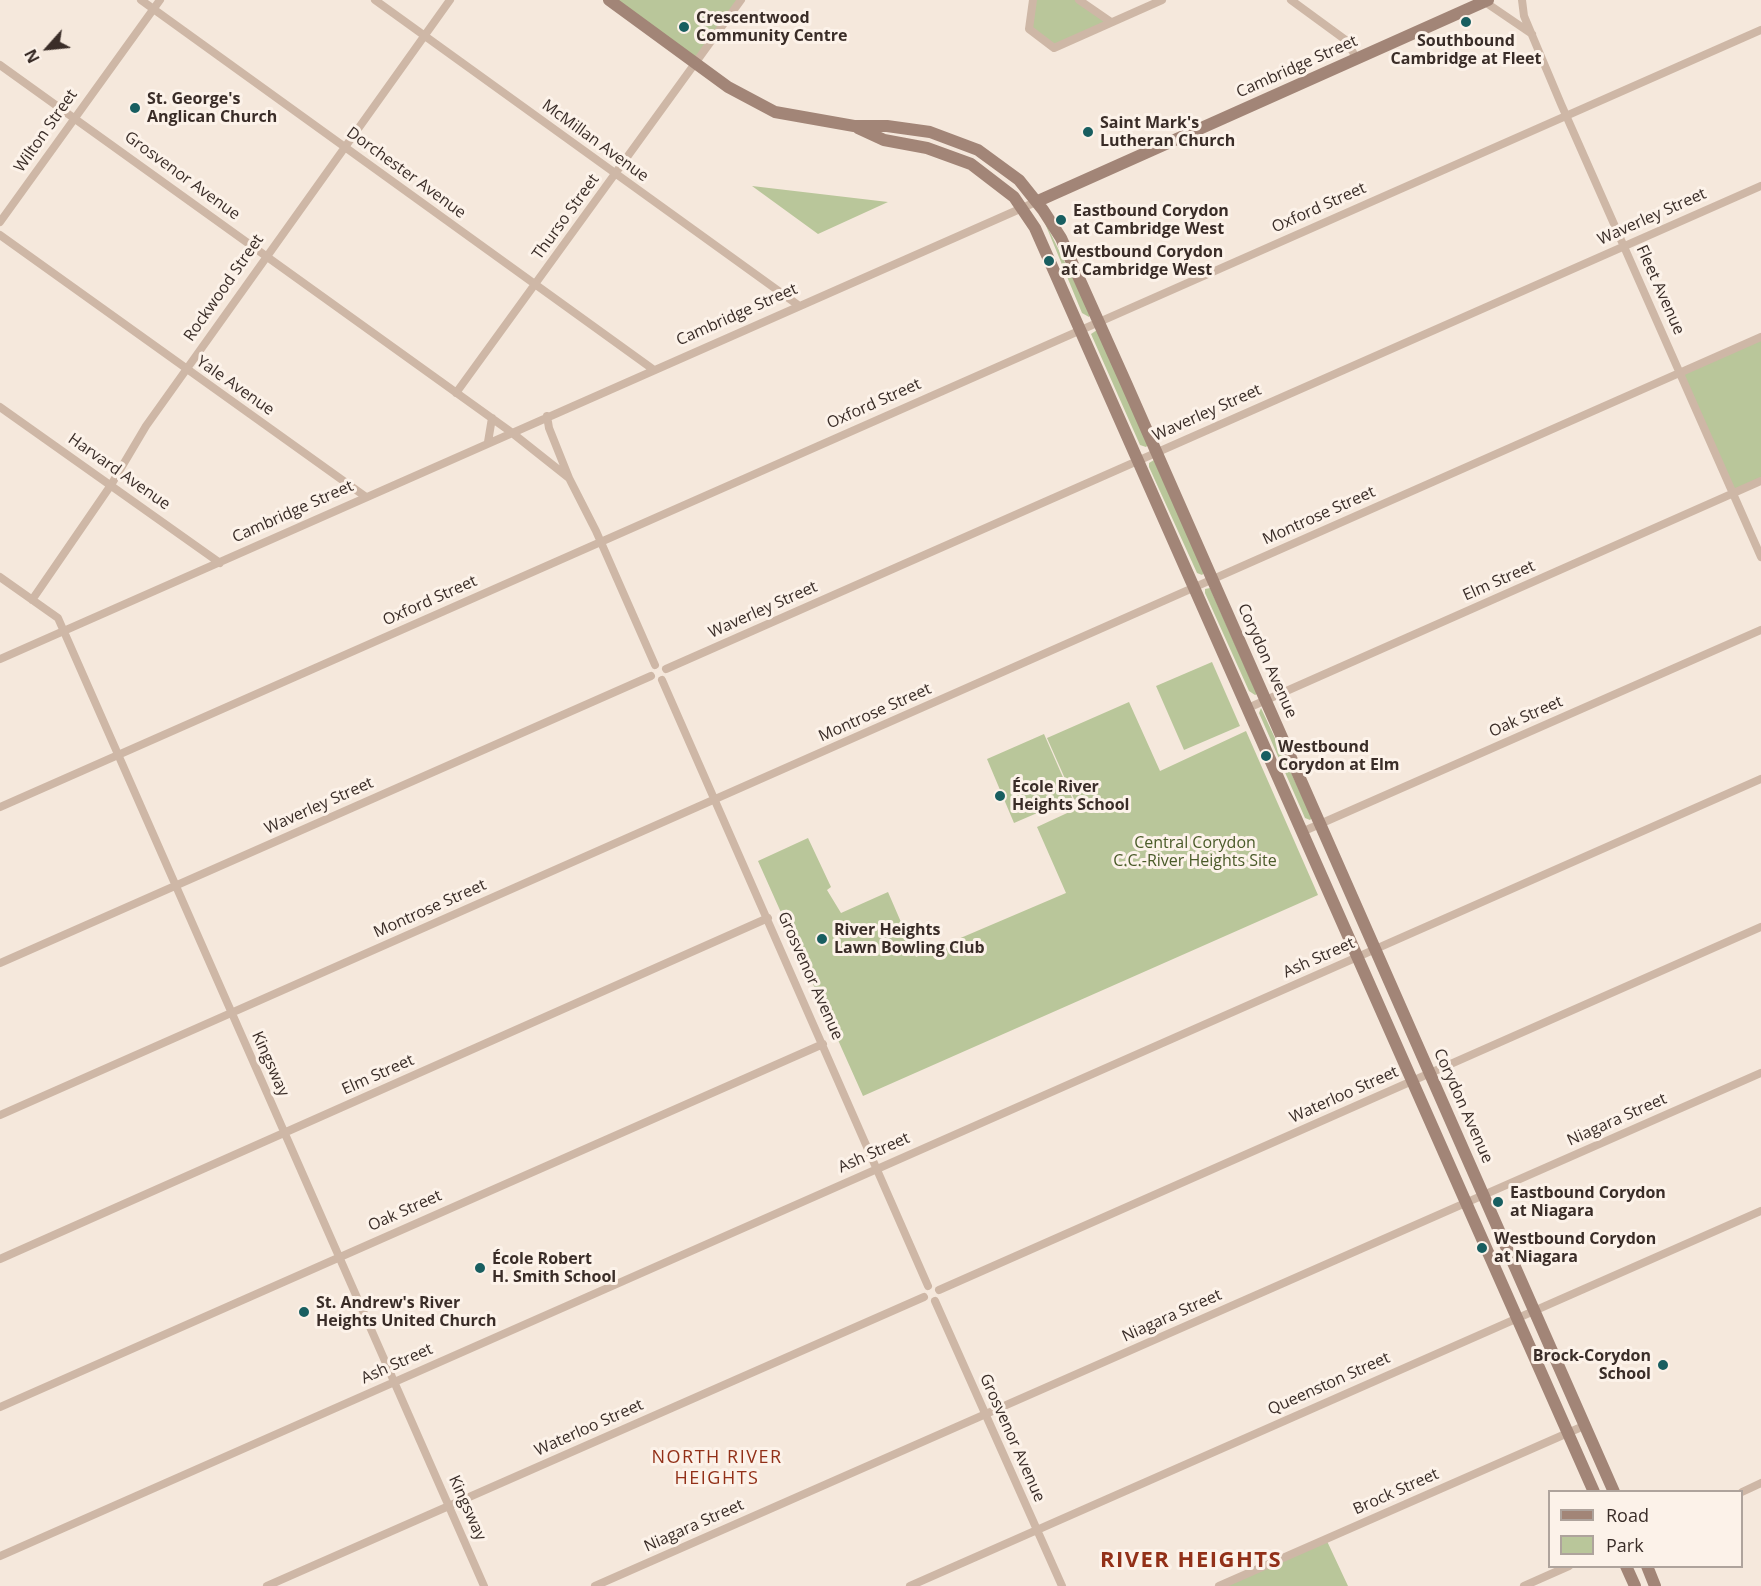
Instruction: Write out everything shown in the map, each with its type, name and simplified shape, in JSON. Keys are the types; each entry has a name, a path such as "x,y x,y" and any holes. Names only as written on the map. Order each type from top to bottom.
{"main road":[{"name":"Corydon Avenue","path":"609,0 728,87 776,112 854,126 887,126 930,132 978,150 1019,180 1038,201 1061,238 1099,322 1614,1490"},
{"name":"Cambridge Street","path":"1038,201 1484,0"},
{"name":"Corydon Avenue","path":"854,126 884,140 927,148 970,164 992,178 1022,207 1043,242 1594,1490"},
{"path":"1627,1568 1635,1586"},
{"path":"1648,1568 1656,1586"}],"street":[{"name":"Dorchester Avenue","path":"141,0 654,370"},
{"name":"Wilton Street","path":"0,222 160,0"},
{"name":"McMillan Avenue","path":"375,0 798,305"},
{"name":"Rockwood Street","path":"32,600 111,485 146,426 185,369 450,0"},
{"name":"Thurso Street","path":"456,393 741,0"},
{"path":"1033,0 1029,29 1054,48 1162,0"},
{"path":"1079,0 1111,22"},
{"path":"1291,0 1347,41 1356,58"},
{"path":"1484,0 1532,34"},
{"name":"Fleet Avenue","path":"1522,0 1524,16 1761,557"},
{"name":"Oxford Street","path":"0,807 1761,30"},
{"name":"Grosvenor Avenue","path":"0,65 492,418 569,478"},
{"name":"Waverley Street","path":"666,669 1761,186"},
{"name":"Cambridge Street","path":"0,659 1038,201"},
{"name":"Yale Avenue","path":"0,235 366,497"},
{"name":"Montrose Street","path":"0,1115 1761,337"},
{"name":"Harvard Avenue","path":"0,406 220,562"},
{"name":"Grosvenor Avenue","path":"547,416 549,428 569,478 601,542 655,665"},
{"path":"488,442 492,418"},
{"name":"Elm Street","path":"1248,708 1761,481"},
{"name":"Kingsway","path":"0,577 58,618 484,1586"},
{"name":"Oak Street","path":"1304,831 1761,630"},
{"path":"655,665 663,665 666,669 662,680 651,676 651,668 655,665"},
{"name":"Waverley Street","path":"0,963 651,676"},
{"name":"Grosvenor Avenue","path":"662,680 928,1286"},
{"name":"Ash Street","path":"0,1556 1761,779"},
{"name":"Elm Street","path":"0,1259 768,918"},
{"name":"Waterloo Street","path":"939,1290 1761,927"},
{"name":"Oak Street","path":"0,1407 823,1044"},
{"name":"Niagara Street","path":"595,1586 1761,1073"},
{"name":"Queenston Street","path":"910,1586 1761,1211"},
{"path":"928,1286 939,1290 940,1295 935,1301 927,1301 924,1297 924,1290 928,1286"},
{"name":"Waterloo Street","path":"267,1586 924,1297"},
{"name":"Grosvenor Avenue","path":"935,1301 1062,1586"},
{"name":"Brock Street","path":"1219,1586 1586,1425"},
{"path":"1743,1492 1761,1483"},
{"path":"1524,1586 1564,1568"}],"green space":[{"name":"Crescentwood Community Centre","path":"609,0 741,0 695,63"},
{"path":"1033,0 1079,0 1111,22 1054,48 1029,29"},
{"path":"752,186 888,202 818,234"},
{"path":"1042,216 1090,313 1089,317 1082,313"},
{"path":"1097,330 1148,445 1146,447 1140,445 1091,334"},
{"path":"1761,337 1761,481 1733,494 1680,373"},
{"path":"1154,460 1204,573 1202,575 1197,573 1149,467 1149,463"},
{"path":"1210,588 1257,694 1255,695 1249,691 1205,593 1205,589"},
{"path":"1212,662 1240,726 1184,750 1156,686"},
{"name":"Central Corydon C.C.-River Heights Site","path":"1129,702 1160,771 1246,731 1318,895 863,1096 758,861 808,838 831,887 827,890 841,913 888,892 916,957 1066,893 1037,827 1078,808 1047,738"},
{"path":"1261,708 1312,818 1310,820 1305,818 1259,713"},
{"path":"1044,734 1072,798 1014,823 987,759"},
{"path":"1326,1539 1348,1586 1219,1586"}],"place":[{"name":"Southbound Cambridge at Fleet","path":"1466,22"},
{"name":"Crescentwood Community Centre","path":"684,27"},
{"name":"St. George's Anglican Church","path":"135,108"},
{"name":"Saint Mark's Lutheran Church","path":"1088,132"},
{"name":"Eastbound Corydon at Cambridge West","path":"1061,220"},
{"name":"Westbound Corydon at Cambridge West","path":"1049,261"},
{"name":"Westbound Corydon at Elm","path":"1266,756"},
{"name":"École River Heights School","path":"1000,796"},
{"name":"River Heights Lawn Bowling Club","path":"822,939"},
{"name":"Eastbound Corydon at Niagara","path":"1498,1202"},
{"name":"Westbound Corydon at Niagara","path":"1482,1248"},
{"name":"École Robert H. Smith School","path":"480,1268"},
{"name":"St. Andrew's River Heights United Church","path":"304,1312"},
{"name":"Brock-Corydon School","path":"1663,1365"}],"district":[{"name":"NORTH RIVER HEIGHTS","path":"717,1468"},
{"name":"RIVER HEIGHTS","path":"1191,1561"}]}
